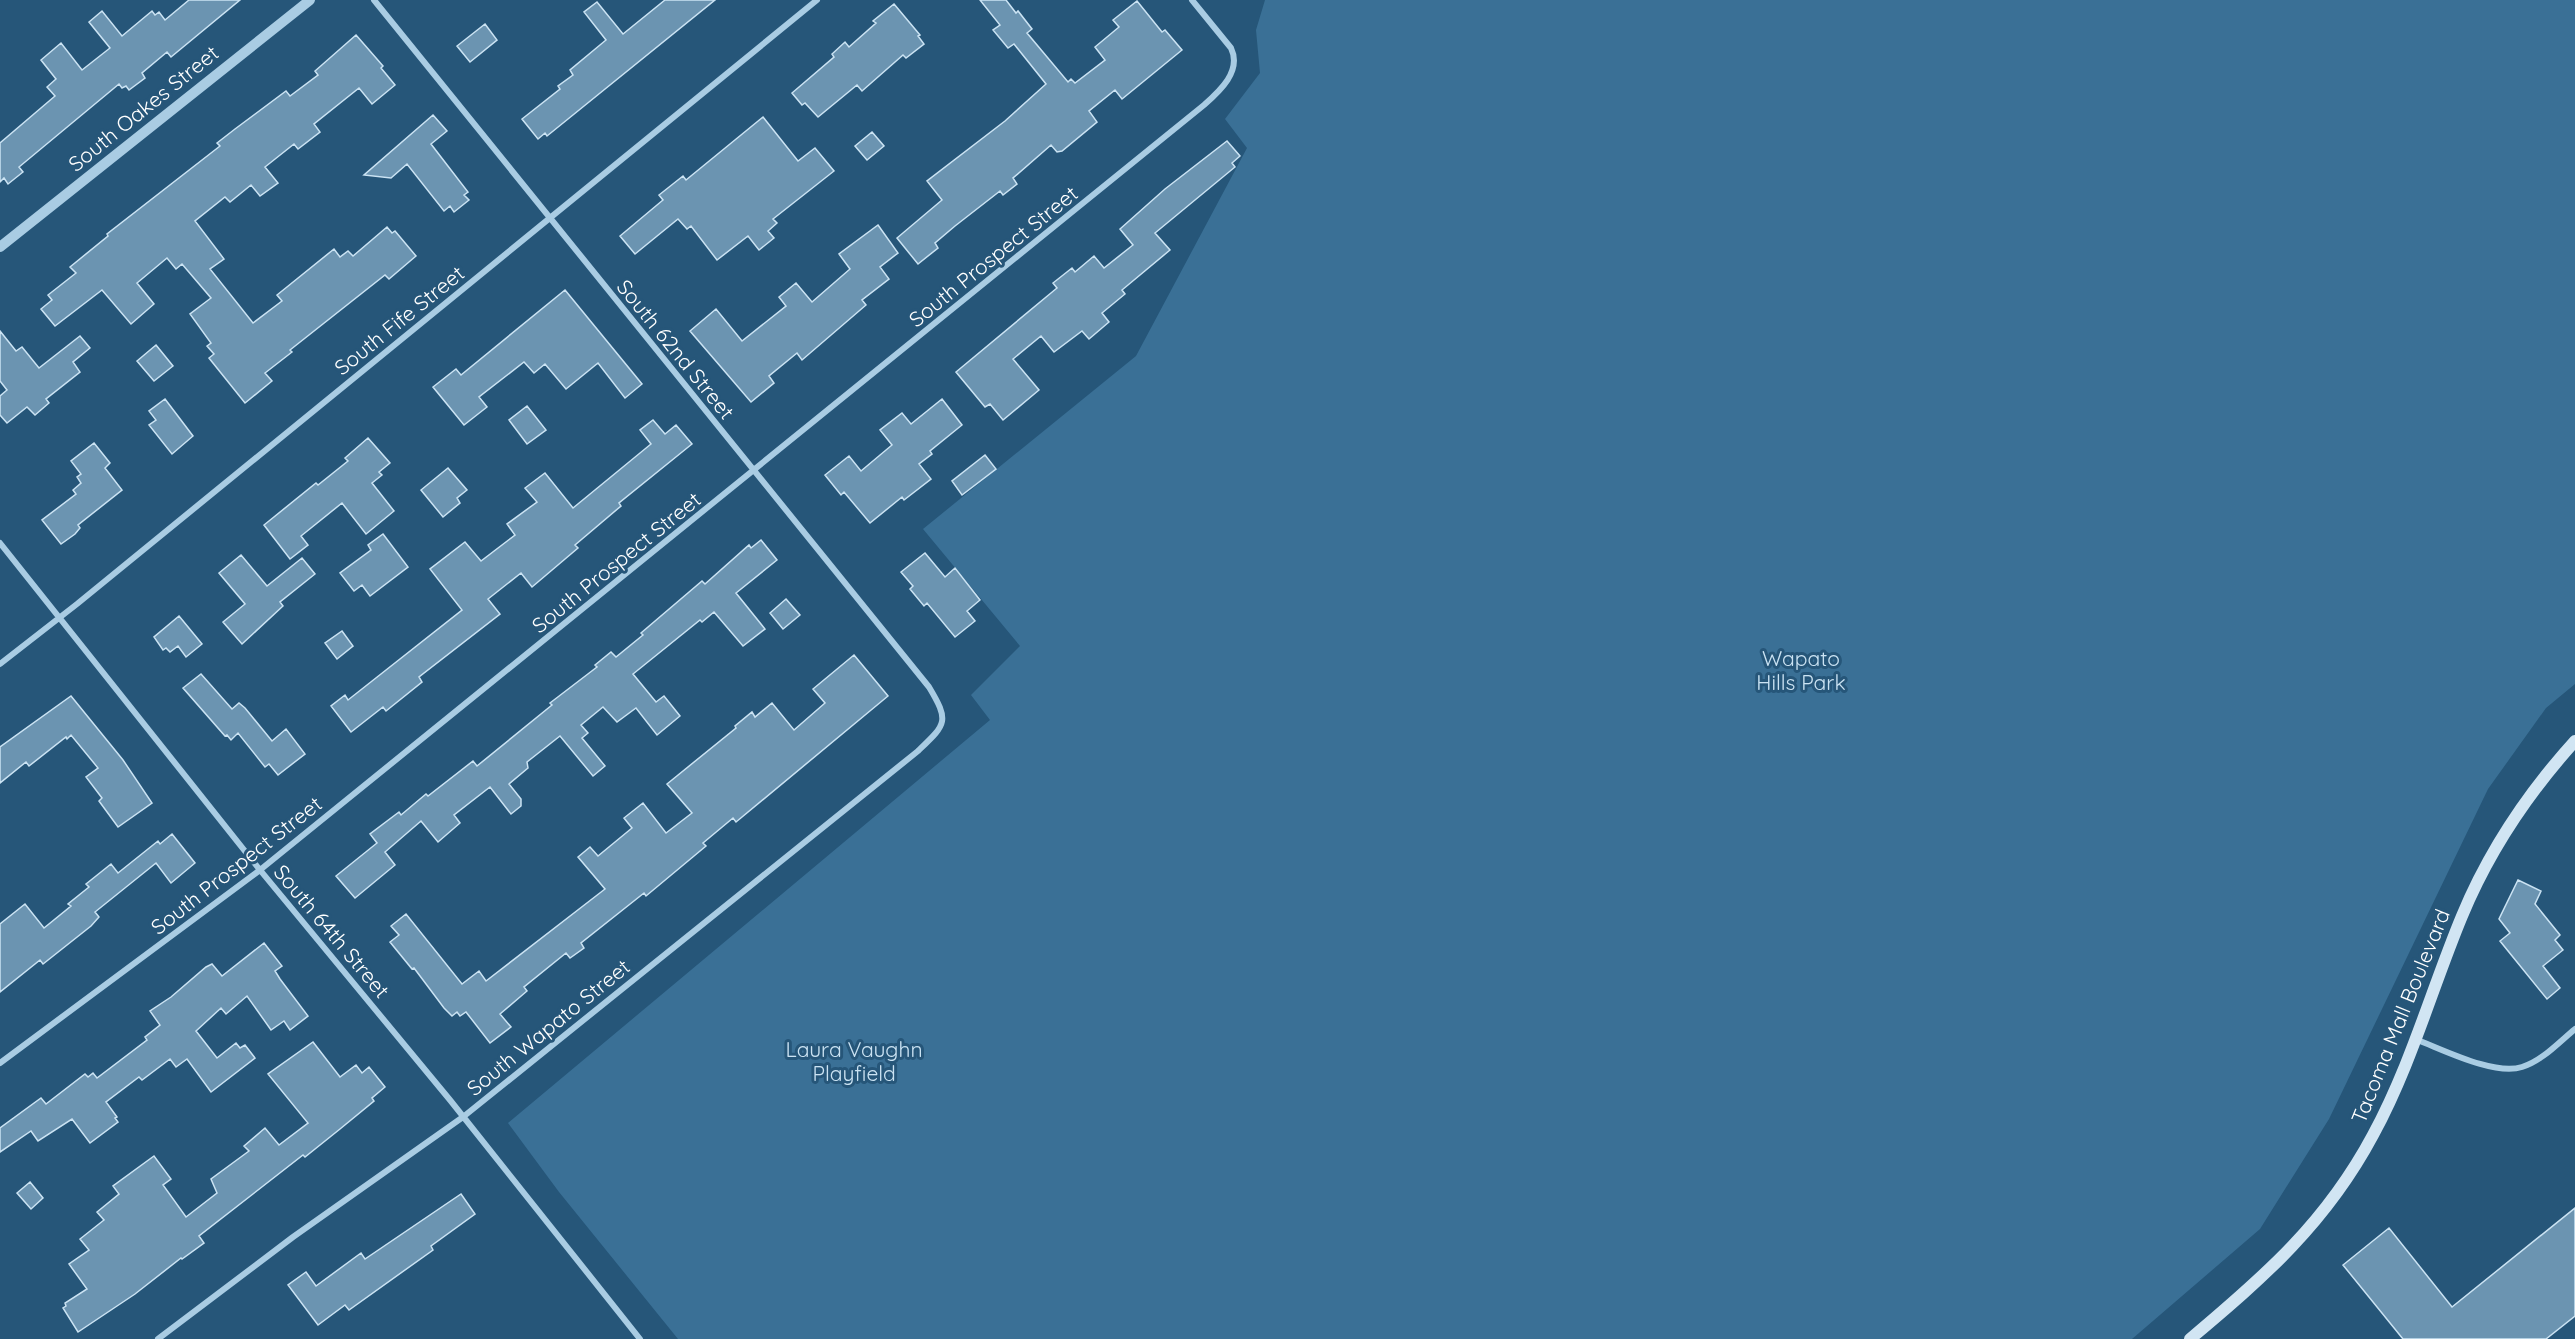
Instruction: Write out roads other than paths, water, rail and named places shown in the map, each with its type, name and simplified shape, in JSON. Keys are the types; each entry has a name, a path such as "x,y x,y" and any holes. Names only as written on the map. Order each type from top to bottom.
{"main road":[{"name":"Tacoma Mall Boulevard","path":"2190,1339 2259,1281 2314,1224 2328,1206 2373,1135 2401,1078 2462,914 2492,853 2529,796 2575,741"}],"street":[{"name":"South Oakes Street","path":"0,247 310,0"},
{"name":"South 62nd Street","path":"374,0 929,687 943,712 943,722"},
{"name":"South Fife Street","path":"0,664 817,0"},
{"name":"South Prospect Street","path":"0,1064 260,870 754,472 1204,105 1225,84 1234,66 1234,57 1231,48 1192,0"},
{"name":"South 64th Street","path":"0,543 260,870 463,1117 640,1339"},
{"name":"South Wapato Street","path":"158,1339 293,1236 463,1117 918,751 937,732 943,722"},
{"path":"2415,1039 2487,1065 2512,1069 2533,1062 2575,1029"}],"park label":[{"name":"Wapato Hills Park","path":"1801,670"},
{"name":"Laura Vaughn Playfield","path":"854,1061"}]}
